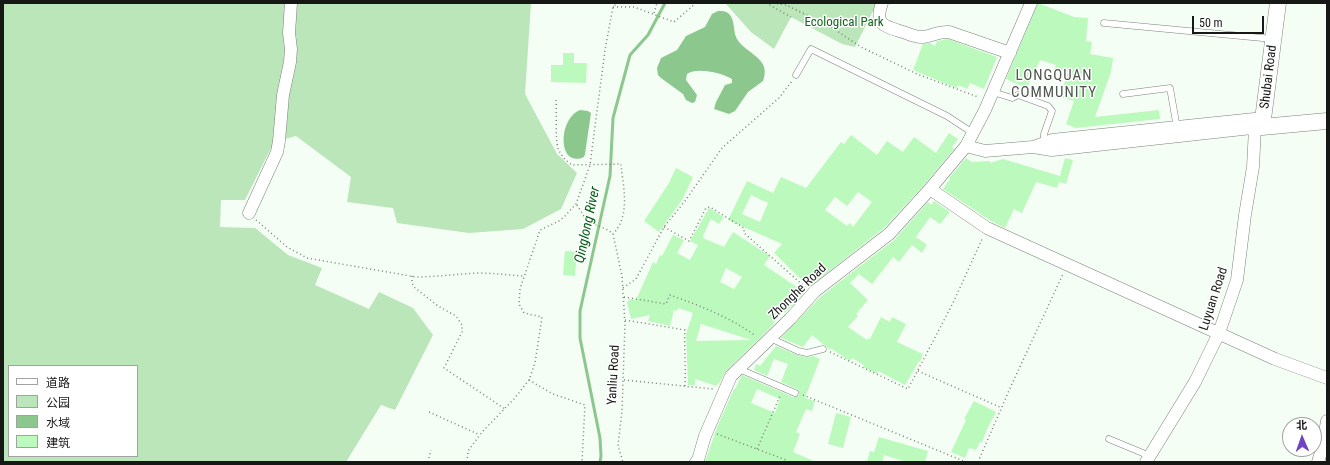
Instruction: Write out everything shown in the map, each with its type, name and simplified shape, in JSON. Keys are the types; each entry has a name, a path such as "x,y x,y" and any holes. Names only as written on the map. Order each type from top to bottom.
{"main road":[{"name":"Shubai Road","path":"1260,124 1274,40 1278,3"},
{"path":"1260,124 1327,112"},
{"path":"1260,124 1327,121"}],"street":[{"path":"249,213 277,152 280,142 283,96 290,62 291,49 289,33 291,3"},
{"path":"882,3 879,16 882,23 887,26 918,37 939,32 949,32 1010,53"},
{"name":"Zhonghe Road","path":"696,462 708,430 732,376 827,281 889,234 930,189 966,146 991,96 1031,3"},
{"path":"1033,147 1052,140 1177,128 1260,124"},
{"path":"966,146 985,151 1033,147 1052,150 1260,124"},
{"name":"Luyuan Road","path":"1148,459 1195,382 1219,333 1238,280 1245,215 1260,124"},
{"path":"930,189 987,228 1275,359 1327,378"},
{"path":"1318,462 1325,440 1327,421"}],"lane":[{"path":"1104,23 1274,40"},
{"path":"796,75 811,49 947,116 973,133"},
{"path":"1123,94 1170,88 1177,128"},
{"path":"991,96 1012,98 1018,95 1048,106 1052,110 1044,134 1044,143"},
{"path":"768,340 807,353 823,349"},
{"path":"739,369 796,393"},
{"path":"1109,439 1148,459"}],"path":[{"path":"467,462 468,451 480,435 505,409 529,380 535,363 542,317 524,313 519,304 519,294 540,230 559,222 576,204 592,165 605,50 613,7 616,3"},
{"path":"654,13 657,3"},
{"path":"613,7 634,6 674,22 696,3"},
{"path":"766,3 791,17"},
{"path":"775,3 786,5 831,27 861,47 917,74 991,96"},
{"path":"623,288 636,279 664,227 685,201 722,148 780,98 796,75"},
{"path":"556,100 558,147 561,155 572,165 621,164 625,209 622,220 613,234 608,230 587,221 576,204"},
{"path":"664,227 689,241 706,208 710,207 744,228 744,233 813,294"},
{"path":"249,213 287,247 307,258 412,276 432,277 477,273 524,276"},
{"path":"823,349 908,389 953,303 987,228"},
{"name":"Yanliu Road","path":"613,234 624,297 624,380 618,446 623,462"},
{"path":"978,462 1068,265"},
{"path":"412,276 412,283 414,287 438,306 456,316 462,325 462,332 444,368 505,409"},
{"path":"624,297 666,304 670,295 711,310 768,340"},
{"path":"625,320 685,330 685,386"},
{"path":"918,371 1002,408"},
{"path":"529,380 553,394 585,405 582,462"},
{"path":"624,380 709,388 725,392"},
{"path":"757,449 783,388"},
{"path":"796,393 817,400 966,462"},
{"path":"429,412 480,435"},
{"path":"708,430 786,460"},
{"path":"428,462 431,450"}],"green space":[{"path":"3,3 531,3 525,94 557,154 577,173 561,209 523,229 469,233 397,223 393,208 347,202 351,177 296,136 274,142 245,200 221,200 220,227 255,228 288,255 322,268 315,285 369,309 379,292 413,308 433,335 395,410 381,405 346,462 3,462"},
{"name":"Ecological Park","path":"725,3 877,3 855,47 842,44 791,17 774,49 751,32"}],"water":[{"path":"718,11 726,12 732,17 737,39 757,57 764,67 765,73 763,81 748,92 735,111 729,114 714,109 725,85 732,83 732,79 703,71 691,72 687,74 686,80 697,95 695,102 692,103 686,100 683,94 658,75 657,68 661,58 677,50 686,36 705,27 712,14"},
{"path":"580,110 591,113 584,157 575,159 569,156 565,150 564,132 573,115"}],"building":[{"path":"1038,3 1074,17 1088,18 1086,41 1092,42 1090,54 1113,58 1111,72 1095,117 1159,110 1160,119 1076,128 1066,124 1074,101 1060,97 1068,72 1055,68 1056,65 1040,60 1027,88 1006,79"},
{"path":"948,39 997,57 984,89 970,83 967,89 958,85 956,88 913,70 923,44 930,43 935,46 937,41"},
{"path":"563,53 574,53 574,63 587,63 586,83 551,82 551,65 563,65"},
{"path":"949,133 958,139 952,147 954,149 924,185 884,228 809,287 774,253 782,244 728,220 747,181 773,193 781,177 806,188 841,142 844,144 851,135 877,155 887,141 903,152 914,137 936,153","holes":["858,192 872,202 853,227 850,223 847,226 825,210 835,197 847,206","751,195 768,203 760,222 742,214"]},
{"path":"966,158 972,162 990,161 990,163 1003,159 1060,176 1065,158 1073,160 1066,184 1059,182 1057,188 1036,182 1022,213 1014,209 1005,228 991,221 943,189 950,179 949,178"},
{"path":"676,168 693,177 682,200 659,232 644,221 669,183"},
{"path":"934,201 950,212 940,224 930,217 916,237 927,245 922,253 912,245 899,262 893,257 872,284 859,274 850,283 868,300 856,314 858,316 848,327 867,340 868,338 870,339 881,317 890,322 892,317 906,324 897,342 923,354 920,362 919,361 905,385 878,371 877,374 863,367 864,365 852,358 850,361 832,349 829,349 812,335 803,347 781,338 820,297 894,240 928,202 931,205"},
{"path":"709,208 724,217 719,224 711,219 703,238 724,247 733,232 770,256 764,265 804,292 785,313 783,311 772,326 726,371 716,386 695,379 695,385 688,385 686,334 693,313 678,308 677,311 674,310 670,326 648,321 650,315 631,319 627,302 630,299 636,300 653,262 656,264 660,255 662,256 673,235 684,240 677,253 690,260 698,245 690,241","holes":["726,268 742,277 734,289 720,282","701,324 751,340 696,341"]},
{"path":"565,251 577,252 575,276 563,275"},
{"path":"776,346 797,355 806,357 813,356 820,359 805,398 815,401 812,411 806,409 796,432 800,434 793,452 816,462 705,462 717,427 742,375 793,397 799,395 797,389 781,382 788,364 774,359 767,376 754,370 756,364 760,366","holes":["757,389 780,399 775,413 751,403"]},
{"path":"974,401 996,412 986,431 982,443 980,442 976,450 969,448 965,458 951,452 966,420 964,419"},
{"path":"836,413 851,417 843,448 828,444"},
{"path":"879,437 928,451 925,462 907,462 884,455 882,462 867,462 870,451 874,452"}],"waterway":[{"name":"Qinglong River","path":"600,462 600,438 580,338 580,311 610,176 613,118 630,55 648,35 665,3"}],"district":[{"name":"LONGQUAN COMMUNITY","path":"1054,84"}]}
